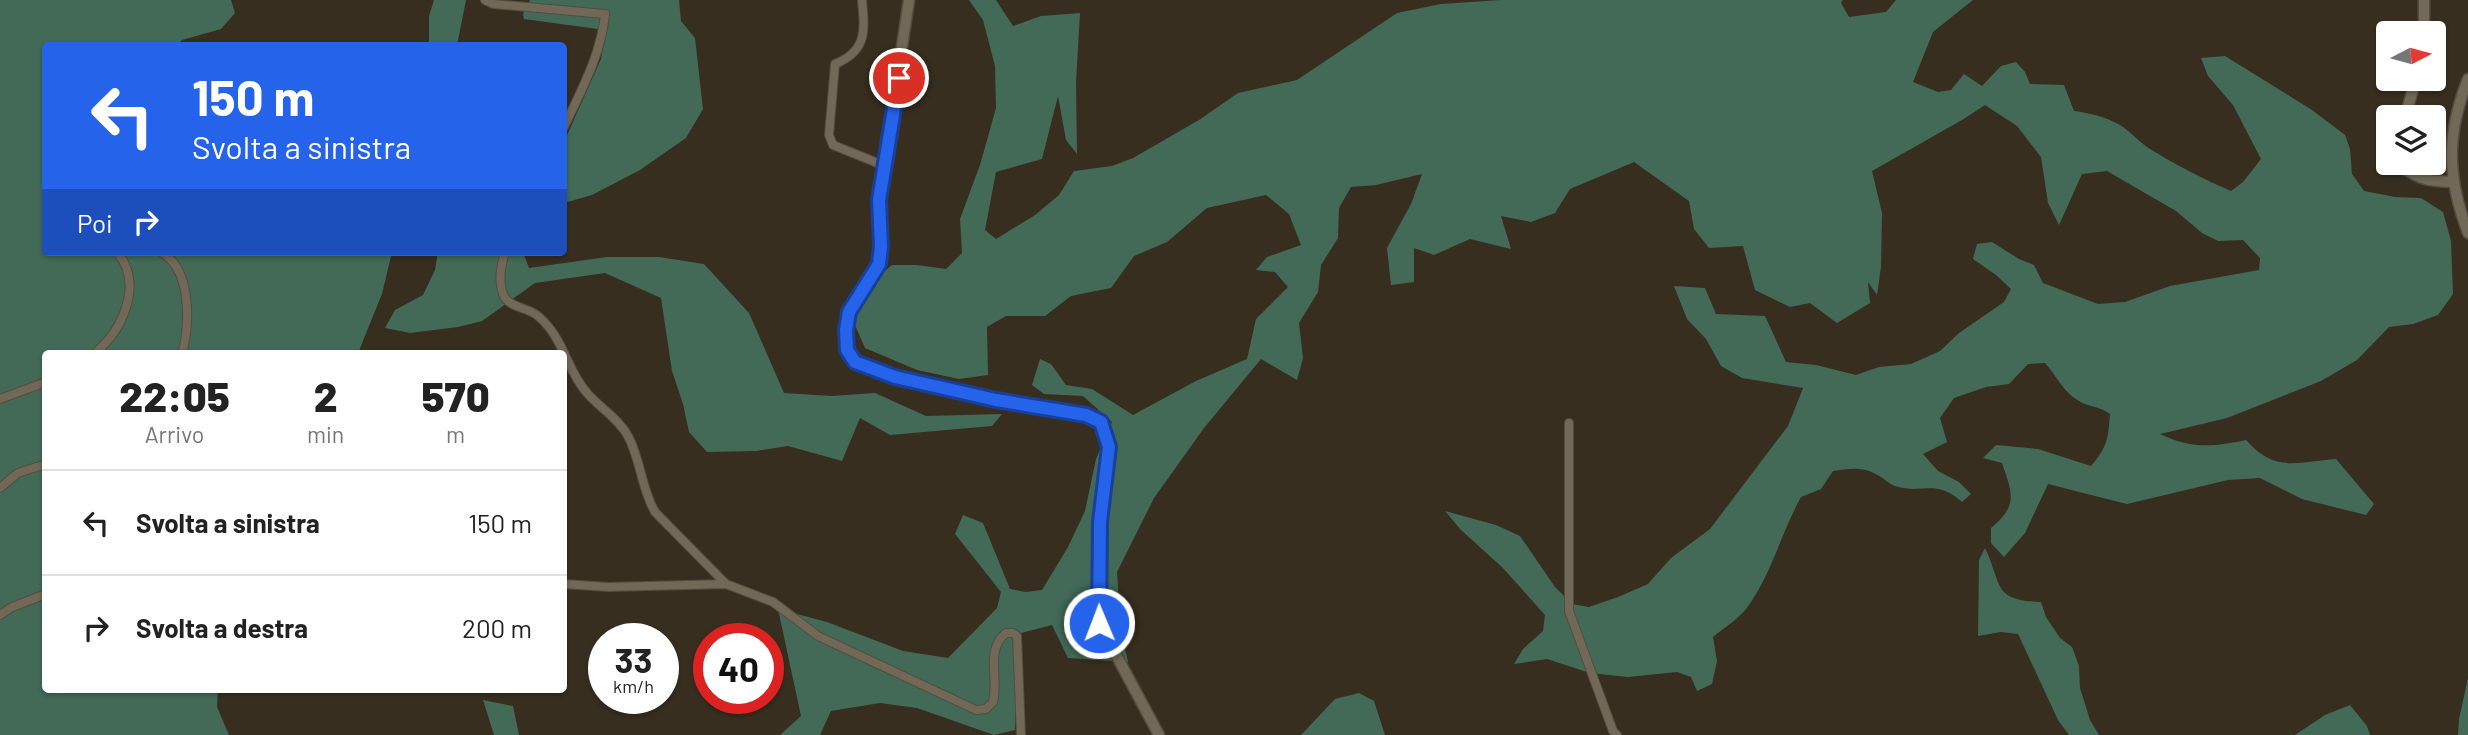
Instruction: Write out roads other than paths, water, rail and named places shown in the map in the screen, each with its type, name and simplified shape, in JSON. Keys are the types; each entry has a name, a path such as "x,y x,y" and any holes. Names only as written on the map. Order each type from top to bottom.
{"street":[{"path":"485,0 493,4 604,14 602,37 586,81 567,121"},
{"path":"862,0 864,19 861,44 850,58 835,64 829,135 833,145 885,166"},
{"path":"909,0 879,200 879,264 849,312 847,350 855,362 895,377 996,400 1086,415 1101,422 1109,447 1100,522 1099,623 1159,735"},
{"path":"2424,0 2424,21"},
{"path":"2468,79 2454,127 2451,156 2452,182 2468,233"},
{"path":"2412,175 2431,181 2452,182"},
{"path":"98,350 115,332 124,313 130,287 129,270 120,256"},
{"path":"167,256 178,269 183,282 186,337 183,350"},
{"path":"504,256 500,278 503,297 510,303 536,314 564,350"},
{"path":"567,358 587,394 619,422 628,436 647,498 655,512 726,584 773,603 818,636 976,710 986,709 993,702 997,642 1006,633 1017,636 1021,735"},
{"path":"0,398 42,383"},
{"path":"1569,423 1569,611 1613,731 1617,735"},
{"path":"0,488 18,473 42,465"},
{"path":"567,584 608,587 726,584"},
{"path":"0,615 12,607 42,596"}]}
